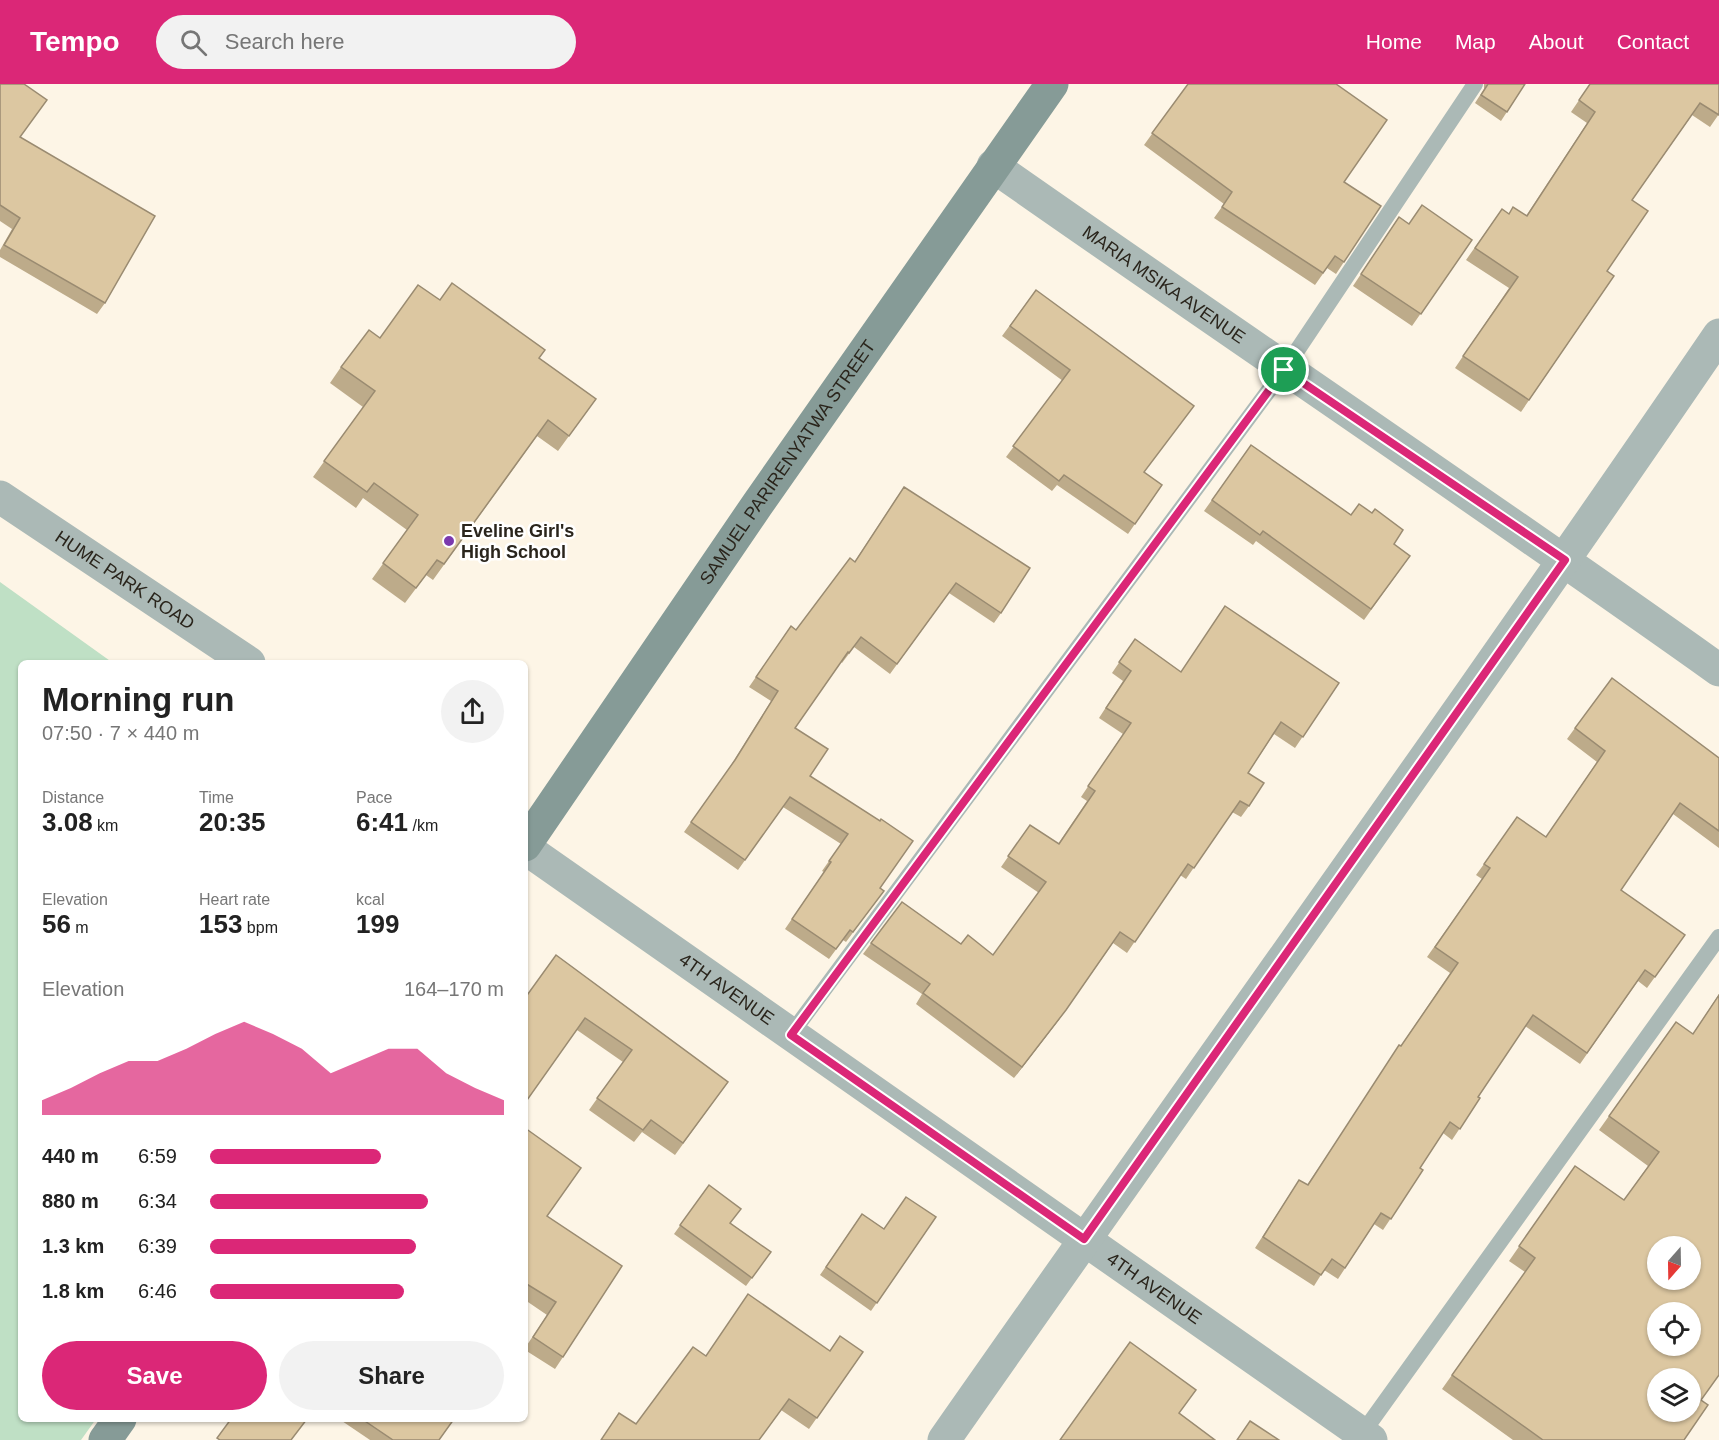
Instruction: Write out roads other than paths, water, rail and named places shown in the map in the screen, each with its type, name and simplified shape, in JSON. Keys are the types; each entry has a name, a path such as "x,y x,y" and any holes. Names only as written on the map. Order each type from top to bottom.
{"street":[{"name":"SAMUEL PARIRENYATWA STREET","path":"528,842 751,514 1052,84"},
{"name":"MARIA MSIKA AVENUE","path":"993,166 1284,370 1565,560 1719,670"},
{"path":"944,1440 1565,560 1719,335"},
{"name":"HUME PARK ROAD","path":"0,497 244,660"},
{"name":"4TH AVENUE","path":"528,848 1364,1438"},
{"path":"105,1440 118,1422"}],"lane":[{"path":"791,1035 1284,370 1475,84"},
{"path":"1364,1438 1719,937"}],"place":[{"name":"Eveline Girl's High School","path":"449,541"}]}
